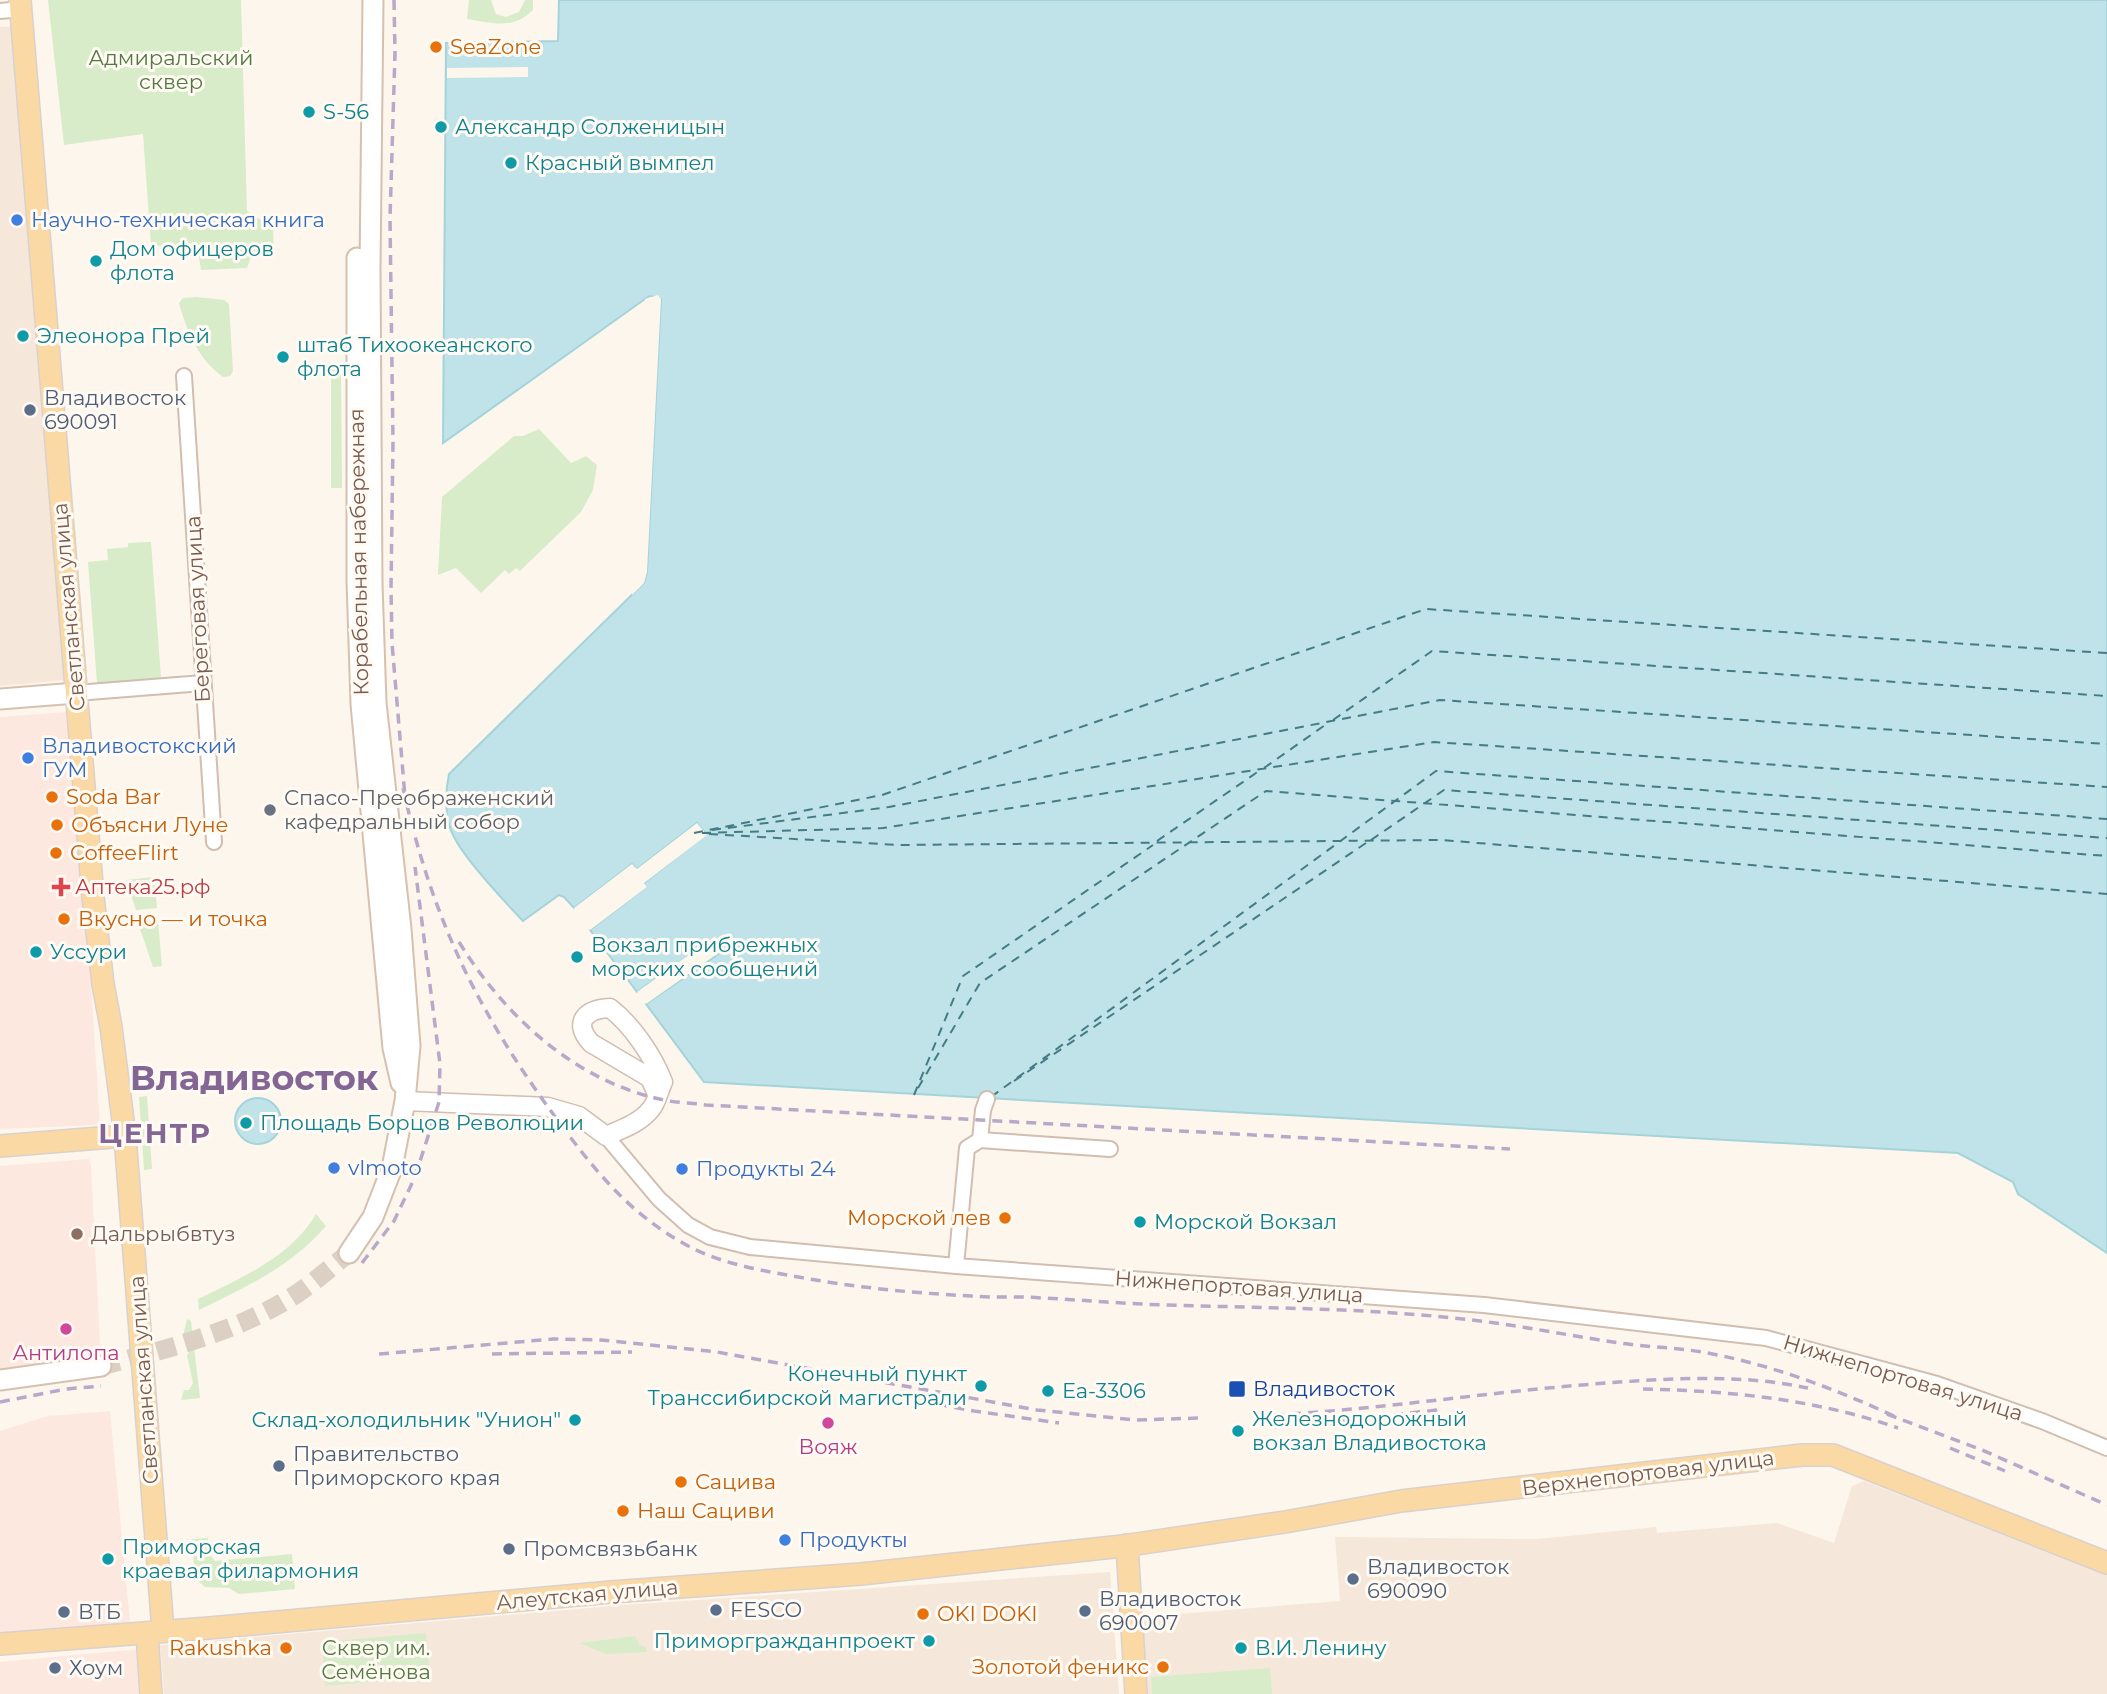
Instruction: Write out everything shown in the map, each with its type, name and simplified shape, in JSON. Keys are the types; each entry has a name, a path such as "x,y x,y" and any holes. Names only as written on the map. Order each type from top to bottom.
{"main road":[{"name":"Корабельная набережная","path":"361,0 357,269 357,580 361,704 393,1048 405,1101"},
{"name":"Корабельная набережная","path":"349,1253 373,1217 385,1188 405,1101 410,1046 401,929 376,703 372,584 370,269 373,0"},
{"name":"Светланская улица","path":"14,6 94,909 125,1136 155,1632 151,1694"},
{"path":"0,699 76,693"},
{"path":"0,1146 125,1136"},
{"path":"0,1380 101,1366"},
{"name":"Верхнепортовая улица","path":"1172,1538 1426,1498 1802,1455 1833,1455 2107,1563"},
{"name":"Алеутская улица","path":"0,1644 611,1592 811,1579 1172,1538"},
{"path":"1127,1545 1136,1694"}],"street":[{"name":"Береговая улица","path":"184,376 214,842"},
{"path":"76,693 203,683"},
{"path":"606,1136 638,1120 653,1107 663,1082 658,1069 620,1016 610,1008 594,1008 583,1019 584,1036 591,1043 650,1078 657,1094"},
{"path":"981,1140 983,1110 987,1099"},
{"name":"Нижнепортовая улица","path":"405,1101 548,1107 579,1116 606,1136 659,1199 688,1225 710,1237 750,1247 956,1266 1484,1305 1766,1338 1937,1384 2042,1421 2107,1448"},
{"path":"956,1266 967,1149 981,1140 1110,1149"}],"shaded area":[{"path":"15,26 66,680 0,686 0,27"},
{"path":"67,712 91,985 100,1125 0,1129 0,717"},
{"path":"89,1159 101,1366 0,1378 0,1166"},
{"path":"110,1411 130,1622 0,1633 0,1431 48,1416"},
{"path":"1864,1481 2107,1575 2107,1694 1145,1694 1140,1617 1340,1601 1335,1537 1538,1539 1656,1527 1657,1533 1777,1523 1834,1543 1852,1486"},
{"path":"1110,1572 1119,1694 164,1694 160,1645 623,1605"},
{"path":"141,1649 144,1694 0,1694 0,1662"}],"green space":[{"name":"Адмиральский сквер","path":"48,0 241,0 247,211 273,228 274,253 263,251 252,254 247,268 201,270 197,245 151,246 143,134 64,145"},
{"path":"469,0 491,0 496,14 506,17 519,12 525,0 533,0 533,10 510,23 485,22 467,19"},
{"path":"183,298 224,300 229,304 233,371 230,376 223,377 214,370 200,353 190,334 179,303"},
{"path":"331,368 341,368 342,488 331,488"},
{"path":"539,429 571,463 586,456 597,465 593,490 581,512 520,571 516,568 509,574 505,570 481,593 456,568 438,575 442,497 514,436 523,436"},
{"path":"151,542 161,678 97,683 88,562 108,560 107,549 128,547 128,543"},
{"path":"154,877 157,908 136,910 126,880"},
{"path":"158,921 162,966 153,967 138,923"},
{"path":"147,1096 152,1169 144,1170 139,1097"},
{"path":"316,1214 326,1226 298,1253 234,1293 199,1310 198,1299 264,1265 293,1242"},
{"path":"187,1319 191,1321 200,1398 181,1400 184,1390 189,1390 193,1383 186,1338 183,1336"},
{"path":"208,1538 209,1553 215,1561 292,1554 295,1589 239,1594 229,1588 205,1587 195,1578 192,1539"},
{"name":"Сквер им. Семёнова","path":"426,1633 430,1677 325,1686 322,1642"},
{"path":"635,1636 640,1645 646,1647 647,1652 606,1654 579,1643"},
{"path":"1270,1668 1272,1694 1152,1694 1151,1677"}],"water":[{"path":"559,0 2107,0 2107,1253 2018,1194 2013,1182 1958,1153 704,1082 646,1004 724,950 715,937 637,992 590,930 646,887 644,883 706,834 697,823 637,869 632,864 574,908 559,895 523,921 467,857 454,837 447,814 449,774 644,583 647,572 661,299 650,296 645,299 443,443 446,43 558,41"},
{"path":"258,1098 274,1105 281,1121 274,1137 258,1144 242,1137 235,1121 242,1105"}],"pier":[{"path":"528,67 528,77 447,78 447,68"},
{"path":"658,295 661,299 647,572 644,583 632,595 632,590 641,581 643,572 657,300 645,303 645,299"},
{"path":"697,823 707,835 644,883 647,887 590,930 588,928 642,886 641,881 701,833 696,827 638,872 631,868 576,911 574,908 632,864 637,869"},
{"path":"715,936 724,949 646,1004 644,1002 719,948 714,941 639,995 637,992"}],"ferry route":[{"path":"694,833 882,795 1426,609 2107,653"},
{"path":"1333,720 1432,651 2107,696"},
{"path":"712,830 889,807 1440,700 2107,744"},
{"path":"1264,768 1328,723"},
{"path":"702,833 883,828 1434,742 2107,787"},
{"path":"1157,841 1259,771"},
{"path":"991,1097 1436,771 2107,819"},
{"path":"1371,840 1444,790 2107,838"},
{"path":"918,1088 980,983 1266,791 2107,856"},
{"path":"709,834 899,845 1441,840 2107,894"},
{"path":"1014,1081 1366,843"},
{"path":"914,1095 963,976 1153,845"}],"tunnel":[{"path":"101,1366 203,1337 252,1318 298,1293 349,1253"}],"railway":[{"path":"394,0 390,218 393,442 391,588 392,643 405,797"},
{"path":"403,788 428,879 443,921 461,962 503,1040 556,1118 600,1174 649,1221 702,1253 766,1271 904,1291 980,1297 1382,1312 1453,1318 1624,1344 1691,1350 1752,1363 1801,1378 1896,1417"},
{"path":"362,1263 394,1221 415,1177 439,1102 440,1064 415,867"},
{"path":"459,942 499,997 548,1044 604,1080 669,1101 1510,1149"},
{"path":"379,1354 553,1339 601,1340 717,1352 1037,1410 1135,1420 1201,1418"},
{"path":"492,1354 632,1352"},
{"path":"1274,1415 1357,1409 1565,1386 1657,1380 1732,1379 1808,1388"},
{"path":"0,1402 66,1389 101,1386"},
{"path":"1643,1389 1772,1398 1836,1410 1898,1428"},
{"path":"921,1401 1059,1423"},
{"path":"1275,1427 1438,1410"},
{"path":"1887,1414 1982,1450 2107,1505"},
{"path":"1950,1448 2005,1471"}],"place":[{"name":"SeaZone","path":"436,47"},
{"name":"S-56","path":"309,112"},
{"name":"Александр Солженицын","path":"441,127"},
{"name":"Красный вымпел","path":"511,163"},
{"name":"Научно-техническая книга","path":"17,220"},
{"name":"Дом офицеров флота","path":"96,261"},
{"name":"Элеонора Прей","path":"23,336"},
{"name":"штаб Тихоокеанского флота","path":"283,357"},
{"name":"Владивосток 690091","path":"30,410"},
{"name":"Владивостокский ГУМ","path":"28,758"},
{"name":"Soda Bar","path":"52,797"},
{"name":"Спасо-Преображенский кафедральный собор","path":"270,810"},
{"name":"Объясни Луне","path":"57,825"},
{"name":"CoffeeFlirt","path":"56,853"},
{"name":"Аптека25.рф","path":"61,887"},
{"name":"Вкусно — и точка","path":"64,919"},
{"name":"Уссури","path":"36,952"},
{"name":"Вокзал прибрежных морских сообщений","path":"577,957"},
{"name":"Площадь Борцов Революции","path":"246,1123"},
{"name":"vlmoto","path":"334,1168"},
{"name":"Продукты 24","path":"682,1169"},
{"name":"Морской лев","path":"1005,1218"},
{"name":"Морской Вокзал","path":"1140,1222"},
{"name":"Дальрыбвтуз","path":"77,1234"},
{"name":"Антилопа","path":"66,1329"},
{"name":"Конечный пункт Транссибирской магистрали","path":"981,1386"},
{"name":"Владивосток","path":"1237,1389"},
{"name":"Еа-3306","path":"1048,1391"},
{"name":"Склад-холодильник \"Унион\"","path":"575,1420"},
{"name":"Вояж","path":"828,1423"},
{"name":"Железнодорожный вокзал Владивостока","path":"1238,1431"},
{"name":"Правительство Приморского края","path":"279,1466"},
{"name":"Сацива","path":"681,1482"},
{"name":"Наш Сациви","path":"623,1511"},
{"name":"Продукты","path":"785,1540"},
{"name":"Промсвязьбанк","path":"509,1549"},
{"name":"Приморская краевая филармония","path":"108,1559"},
{"name":"Владивосток 690090","path":"1353,1579"},
{"name":"FESCO","path":"716,1610"},
{"name":"Владивосток 690007","path":"1085,1611"},
{"name":"ВТБ","path":"64,1612"},
{"name":"OKI DOKI","path":"923,1614"},
{"name":"Приморгражданпроект","path":"929,1641"},
{"name":"Rakushka","path":"286,1648"},
{"name":"В.И. Ленину","path":"1241,1648"},
{"name":"Золотой феникс","path":"1163,1667"},
{"name":"Хоум","path":"55,1668"}],"district":[{"name":"Владивосток","path":"254,1078"},
{"name":"ЦЕНТР","path":"155,1133"}]}
